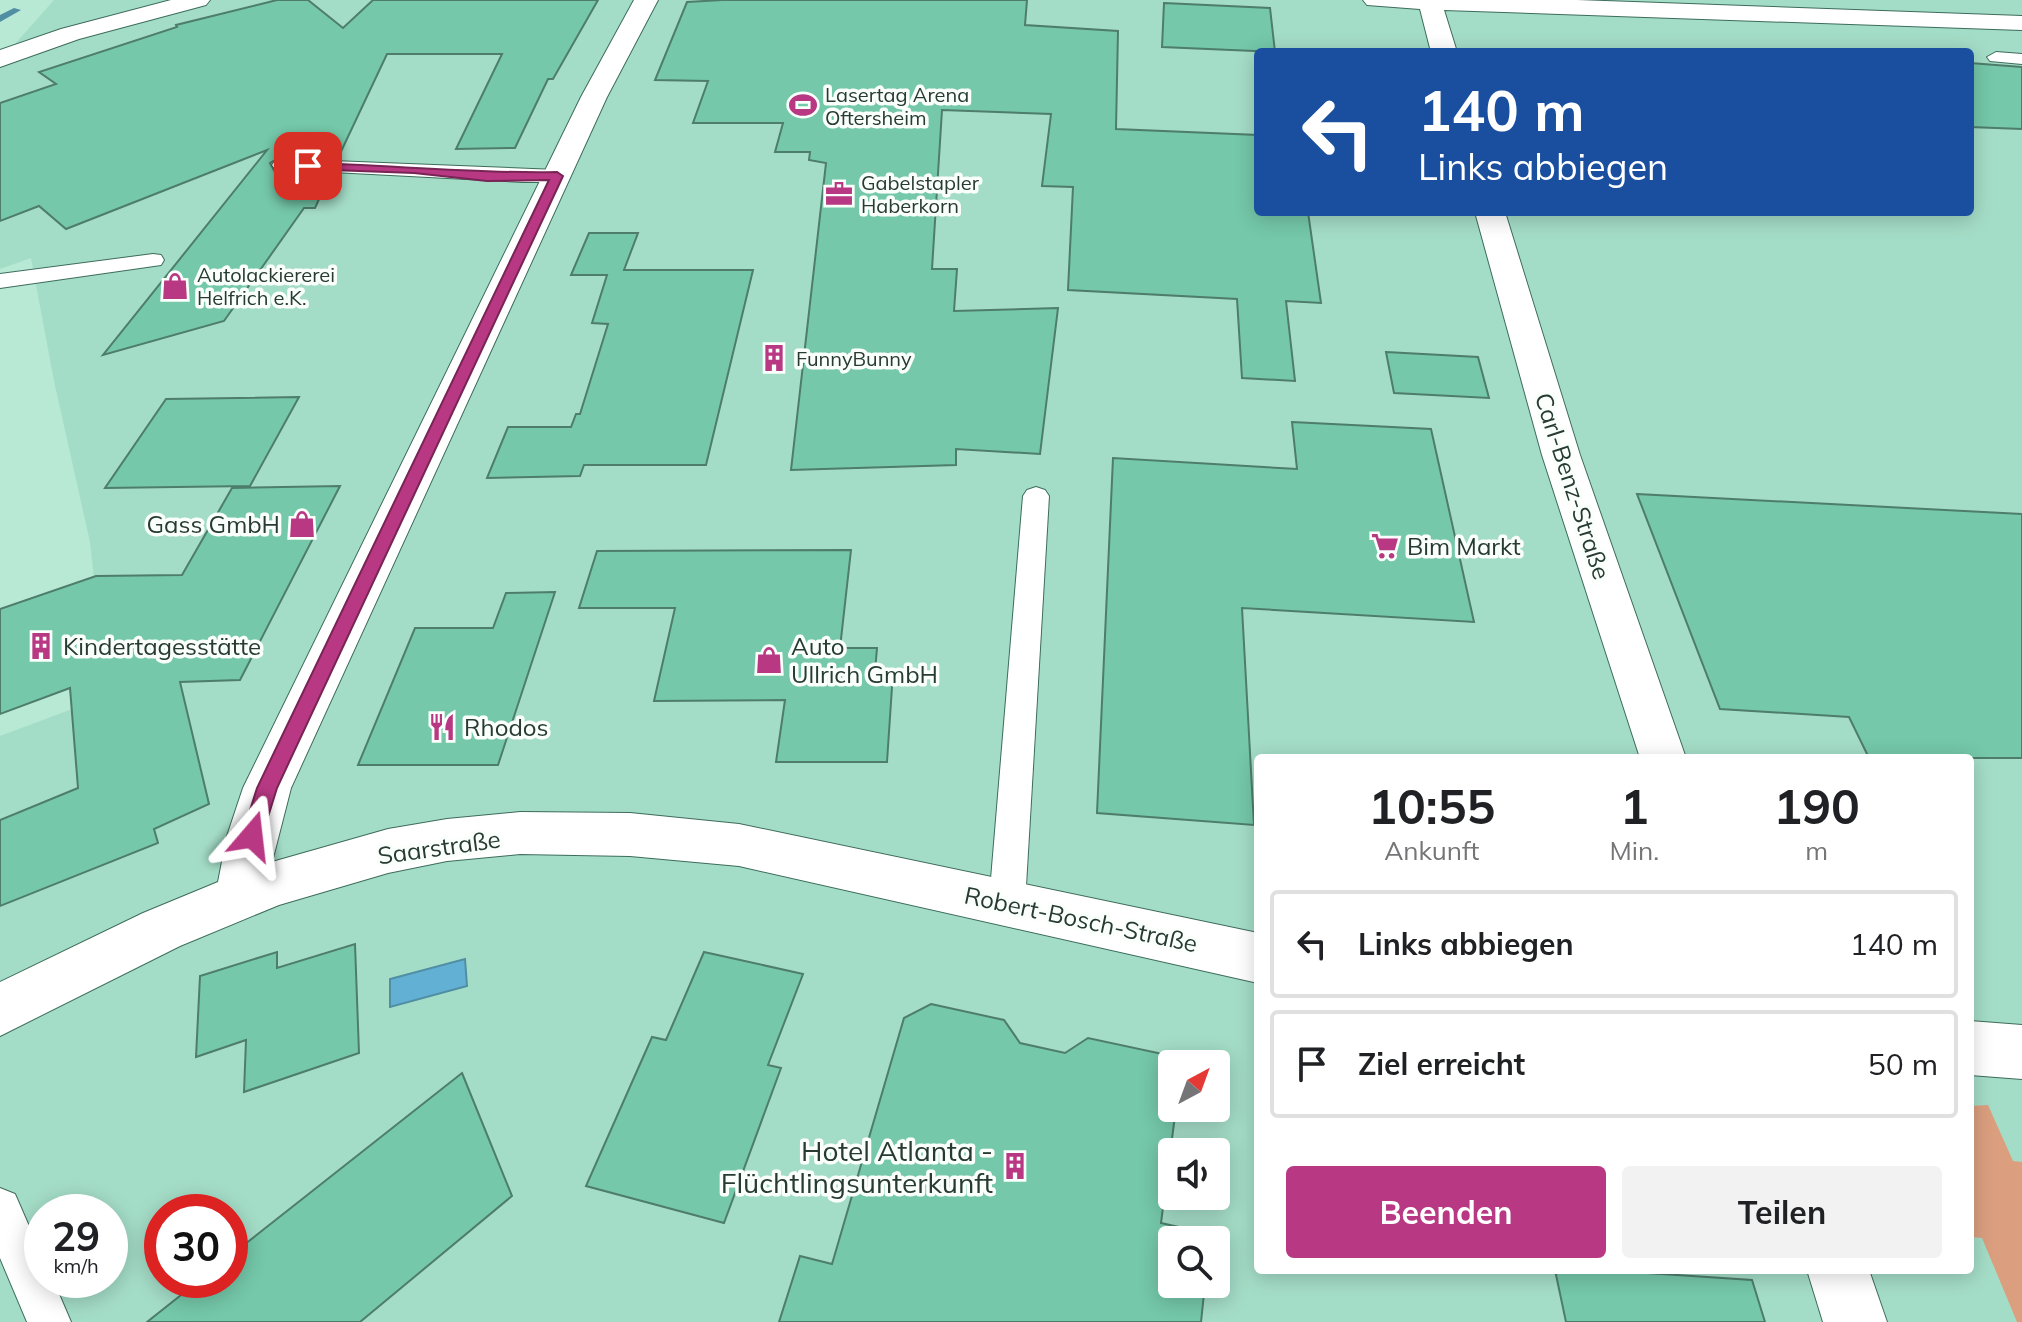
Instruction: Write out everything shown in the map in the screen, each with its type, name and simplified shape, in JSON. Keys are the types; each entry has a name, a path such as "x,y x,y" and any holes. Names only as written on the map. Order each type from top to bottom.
{"street":[{"path":"1,58 70,34 198,0"},
{"path":"241,895 252,836 267,788 594,97 646,0"},
{"path":"1375,0 1700,6 2022,23"},
{"path":"1430,2 1443,48"},
{"name":"Carl-Benz-Straße","path":"1491,216 1561,455 1662,754"},
{"name":"Saarstraße","path":"0,1010 152,932 241,895 377,854 448,840 586,831 656,834 739,845 904,881"},
{"name":"Robert-Bosch-Straße","path":"904,881 1254,957"},
{"path":"1974,1048 2022,1052"},
{"path":"1839,1274 1855,1322"}],"lane":[{"path":"1996,57 2022,59"},
{"path":"282,165 414,170 487,177 557,176"},
{"path":"0,281 153,260"},
{"path":"1007,903 1036,496"},
{"path":"0,1209 49,1322"}],"shaded area":[{"path":"54,0 2022,0 2022,1322 0,1322 0,736 107,696 90,542 54,381 31,258 0,269 0,52 15,44"},
{"path":"1988,1105 2013,1161 2022,1162 2022,1322 2017,1322 1982,1238 1974,1237 1974,1106"}],"water":[{"path":"465,959 467,986 390,1007 390,979"}],"building":[{"path":"277,0 308,0 343,28 373,0 598,0 553,79 548,79 515,148 456,149 502,54 387,54 338,158 282,156 270,163 275,172 330,175 315,208 304,208 224,321 103,355 267,150 66,229 39,206 0,221 0,103 56,84 39,72 176,25"},
{"path":"1027,0 1025,25 1118,31 1116,129 1254,135 1254,216 1309,216 1321,303 1286,301 1295,381 1242,378 1237,299 1068,290 1073,187 1042,186 1051,114 942,110 932,269 957,269 954,311 1058,308 1040,454 956,449 956,465 791,470 826,163 809,160 810,152 775,152 783,123 693,123 708,81 655,80 687,2"},
{"path":"1164,3 1270,8 1275,48 1254,48 1254,51 1162,47"},
{"path":"1974,63 2022,67 2022,129 1974,127"},
{"path":"589,233 638,233 624,270 753,270 706,465 584,465 580,476 487,478 508,427 571,427 576,414 580,414 608,324 592,323 607,275 571,275"},
{"path":"1386,352 1478,357 1489,398 1394,393"},
{"path":"299,397 250,486 105,488 166,399"},
{"path":"1292,422 1431,429 1474,622 1242,608 1254,825 1097,813 1113,458 1297,469"},
{"path":"340,486 240,680 180,682 209,804 154,829 158,843 0,906 0,820 78,788 70,688 0,714 0,609 96,576 182,575 232,488"},
{"path":"1637,494 2022,514 2022,758 1974,758 1974,754 1867,754 1849,717 1720,709"},
{"name":"Auto Ullrich GmbH","path":"851,550 840,648 877,648 875,671 893,672 887,762 776,762 785,700 654,701 675,608 579,608 597,551"},
{"name":"Rhodos","path":"555,592 498,765 358,765 415,628 493,628 506,593"},
{"path":"355,944 359,1053 244,1092 246,1040 196,1057 200,976 277,952 277,968"},
{"path":"704,952 803,974 768,1065 781,1068 724,1223 586,1186 652,1037 666,1040"},
{"name":"Hotel Atlanta - Flüchtlingsunterkunft","path":"931,1004 1004,1020 1020,1043 1065,1053 1088,1038 1158,1053 1158,1122 1174,1122 1172,1138 1158,1138 1158,1210 1163,1210 1161,1223 1174,1226 1158,1226 1158,1298 1204,1298 1201,1322 779,1322 800,1256 832,1264 904,1018"},
{"path":"462,1073 512,1196 360,1322 147,1322 177,1298 248,1298 248,1242"},
{"path":"1556,1274 1662,1274 1752,1280 1765,1322 1566,1322"}],"waterway":[{"path":"0,19 17,10"}],"place":[{"name":"Lasertag Arena Oftersheim","path":"803,105"},
{"name":"Gabelstapler Haberkorn","path":"839,194"},
{"name":"Autolackiererei Helfrich e.K.","path":"175,286"},
{"name":"FunnyBunny","path":"774,358"},
{"name":"Gass GmbH","path":"302,524"},
{"name":"Bim Markt","path":"1385,546"},
{"name":"Kindertagesstätte","path":"41,646"},
{"name":"Auto Ullrich GmbH","path":"769,660"},
{"name":"Rhodos","path":"442,727"},
{"name":"Hotel Atlanta - Flüchtlingsunterkunft","path":"1015,1166"}],"route":[{"path":"252,836 267,788 557,176 487,177 414,170 308,166"}]}
